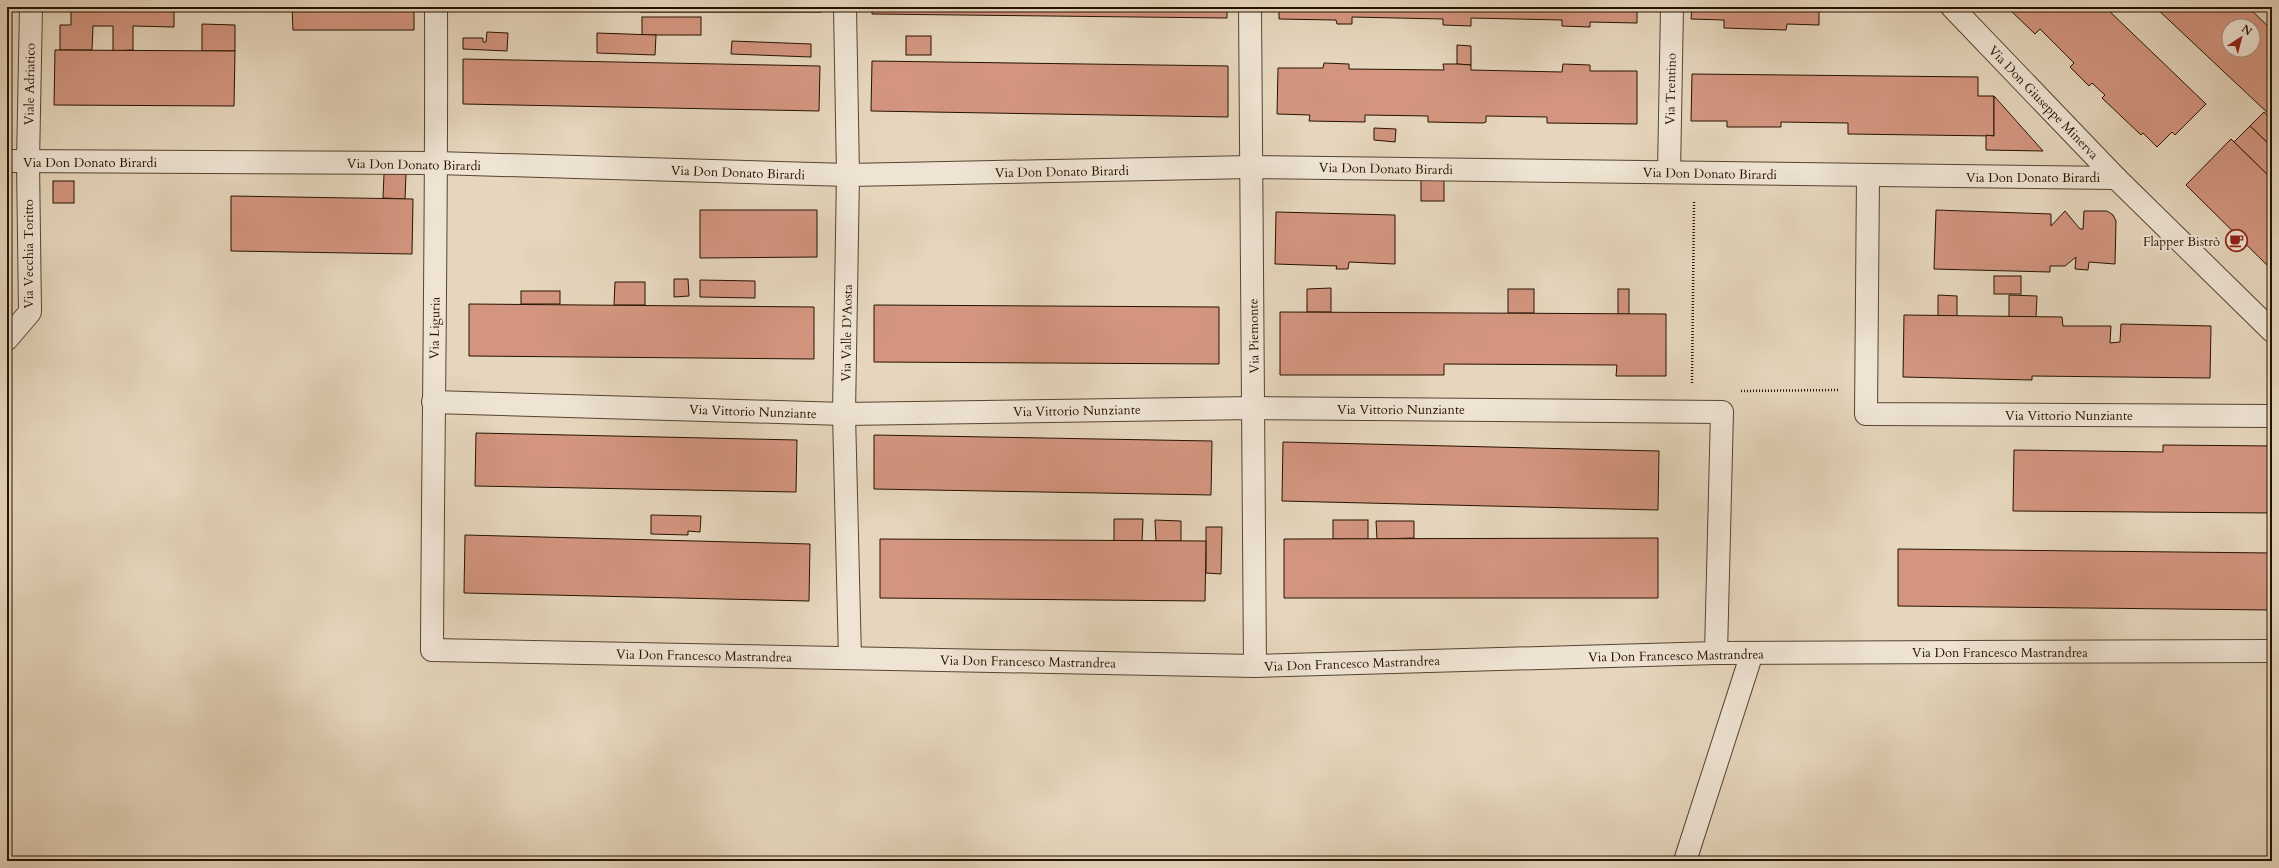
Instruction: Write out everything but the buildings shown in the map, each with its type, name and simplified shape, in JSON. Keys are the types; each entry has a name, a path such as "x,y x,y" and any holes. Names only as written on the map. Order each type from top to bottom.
{"street":[{"name":"Viale Adriatico","path":"17,161 31,7"},
{"name":"Via Liguria","path":"432,650 433,402 437,163 436,7"},
{"name":"Via Valle D'Aosta","path":"845,7 848,175 844,414 850,658"},
{"name":"Via Piemonte","path":"1250,7 1255,666"},
{"name":"Via Trentino","path":"1669,172 1672,7"},
{"name":"Via Don Giuseppe Minerva","path":"1952,7 2116,178 2272,331"},
{"name":"Via Don Donato Birardi","path":"17,161 437,163 848,175 1251,167 2116,178"},
{"name":"Via Vecchia Toritto","path":"7,339 30,312 17,161"},
{"path":"1866,390 1868,176"},
{"name":"Via Vittorio Nunziante","path":"1866,390 1866,414 2272,416"},
{"name":"Via Vittorio Nunziante","path":"433,402 844,414 1254,408 1722,412 1716,653"},
{"name":"Via Don Francesco Mastrandrea","path":"432,650 1255,666 1716,653 2272,651"},
{"path":"1685,861 1752,653"}],"path":[{"path":"1692,411 1694,172"},
{"path":"1739,391 1866,390"}],"place":[{"name":"Flapper Bistrò","path":"2236,241"}]}
